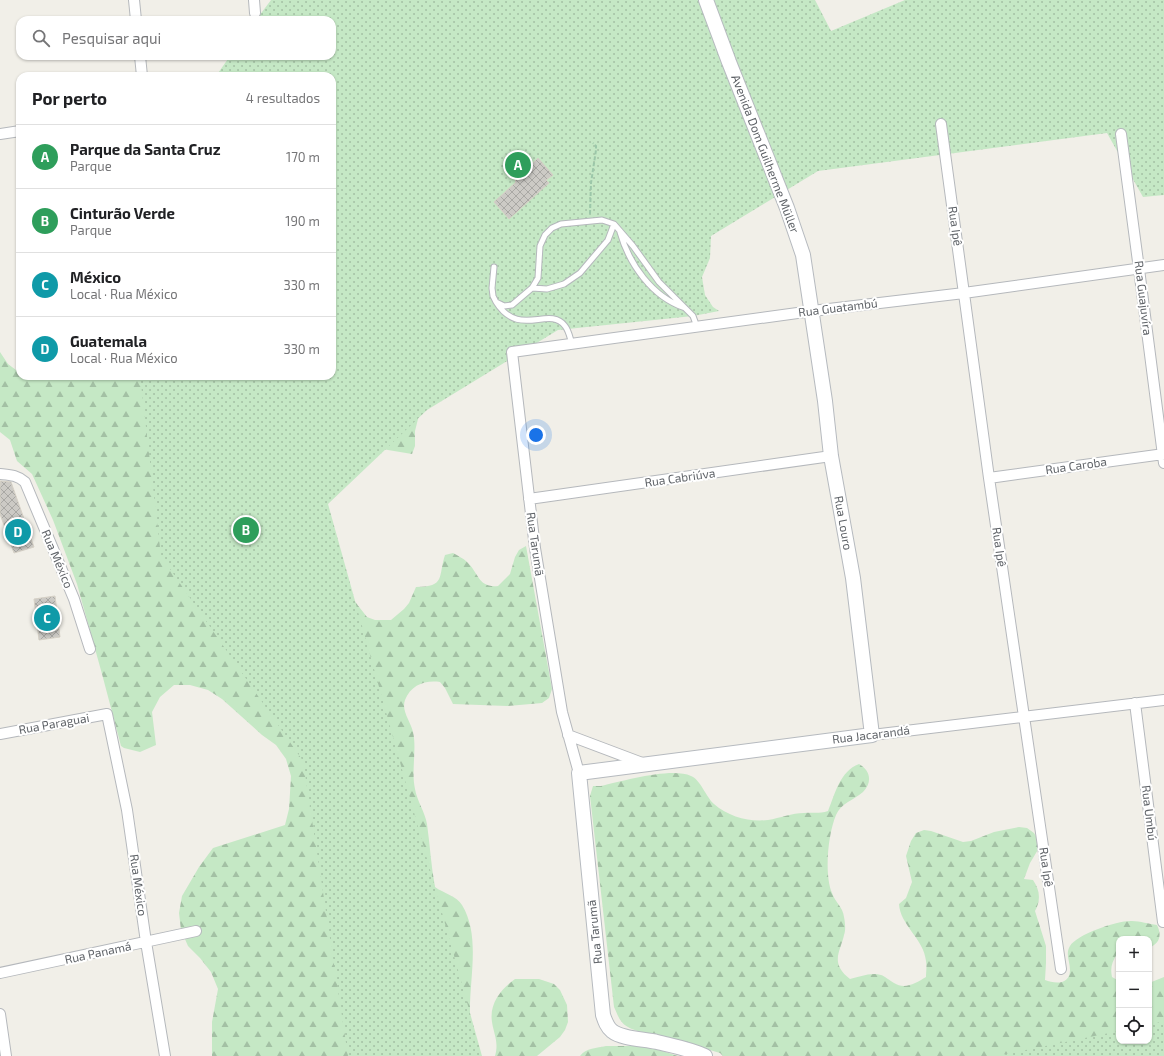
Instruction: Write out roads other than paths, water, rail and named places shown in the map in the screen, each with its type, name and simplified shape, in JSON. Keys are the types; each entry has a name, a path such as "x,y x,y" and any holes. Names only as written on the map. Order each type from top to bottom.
{"street":[{"path":"134,0 136,16"},
{"path":"254,0 255,13"},
{"name":"Avenida Dom Guilherme Müller","path":"706,0 796,231 803,255 812,310"},
{"path":"140,60 142,72"},
{"name":"Rua Ipê","path":"941,124 989,478 1061,969"},
{"path":"0,134 16,132"},
{"name":"Rua Guajuvíra","path":"1121,134 1164,457"},
{"name":"Rua Guatambú","path":"512,352 812,310 964,293 1164,265"},
{"name":"Rua Louro","path":"812,310 831,456 853,578 872,735"},
{"name":"Rua Tarumã","path":"512,352 535,548 561,704 579,773 603,1015 607,1026 613,1032 632,1038 657,1042 688,1050 705,1056"},
{"name":"Rua Cabriúva","path":"529,499 831,456"},
{"name":"Rua Caroba","path":"989,478 1164,457"},
{"name":"Rua México","path":"0,474 14,476 25,482 74,599 90,649"},
{"name":"Rua Jacarandá","path":"579,773 872,735 1164,700"},
{"name":"Rua Umbú","path":"1134,703 1163,922"},
{"name":"Rua México","path":"107,714 127,810 146,942 165,1056"},
{"name":"Rua Paraguai","path":"0,734 107,714"},
{"path":"568,735 647,764"},
{"name":"Rua Panamá","path":"0,973 196,931"},
{"path":"0,1014 6,1056"}],"lane":[{"path":"496,302 504,306 512,305 532,288 538,278 540,246 545,235 552,228 561,224 602,220 614,224 633,246 659,282 693,316 697,326"},
{"path":"532,288 547,289 564,284 580,273 608,240 614,224"},
{"path":"619,230 628,255 640,274 656,291 668,300 676,305 686,308"},
{"path":"494,267 492,288 493,296 501,311 514,319 522,321 548,318 556,319 564,324 572,344"}],"place":[{"name":"Parque da Santa Cruz","path":"518,165"},
{"name":"Cinturão Verde","path":"246,530"},
{"name":"Guatemala","path":"18,532"},
{"name":"México","path":"47,618"}]}
